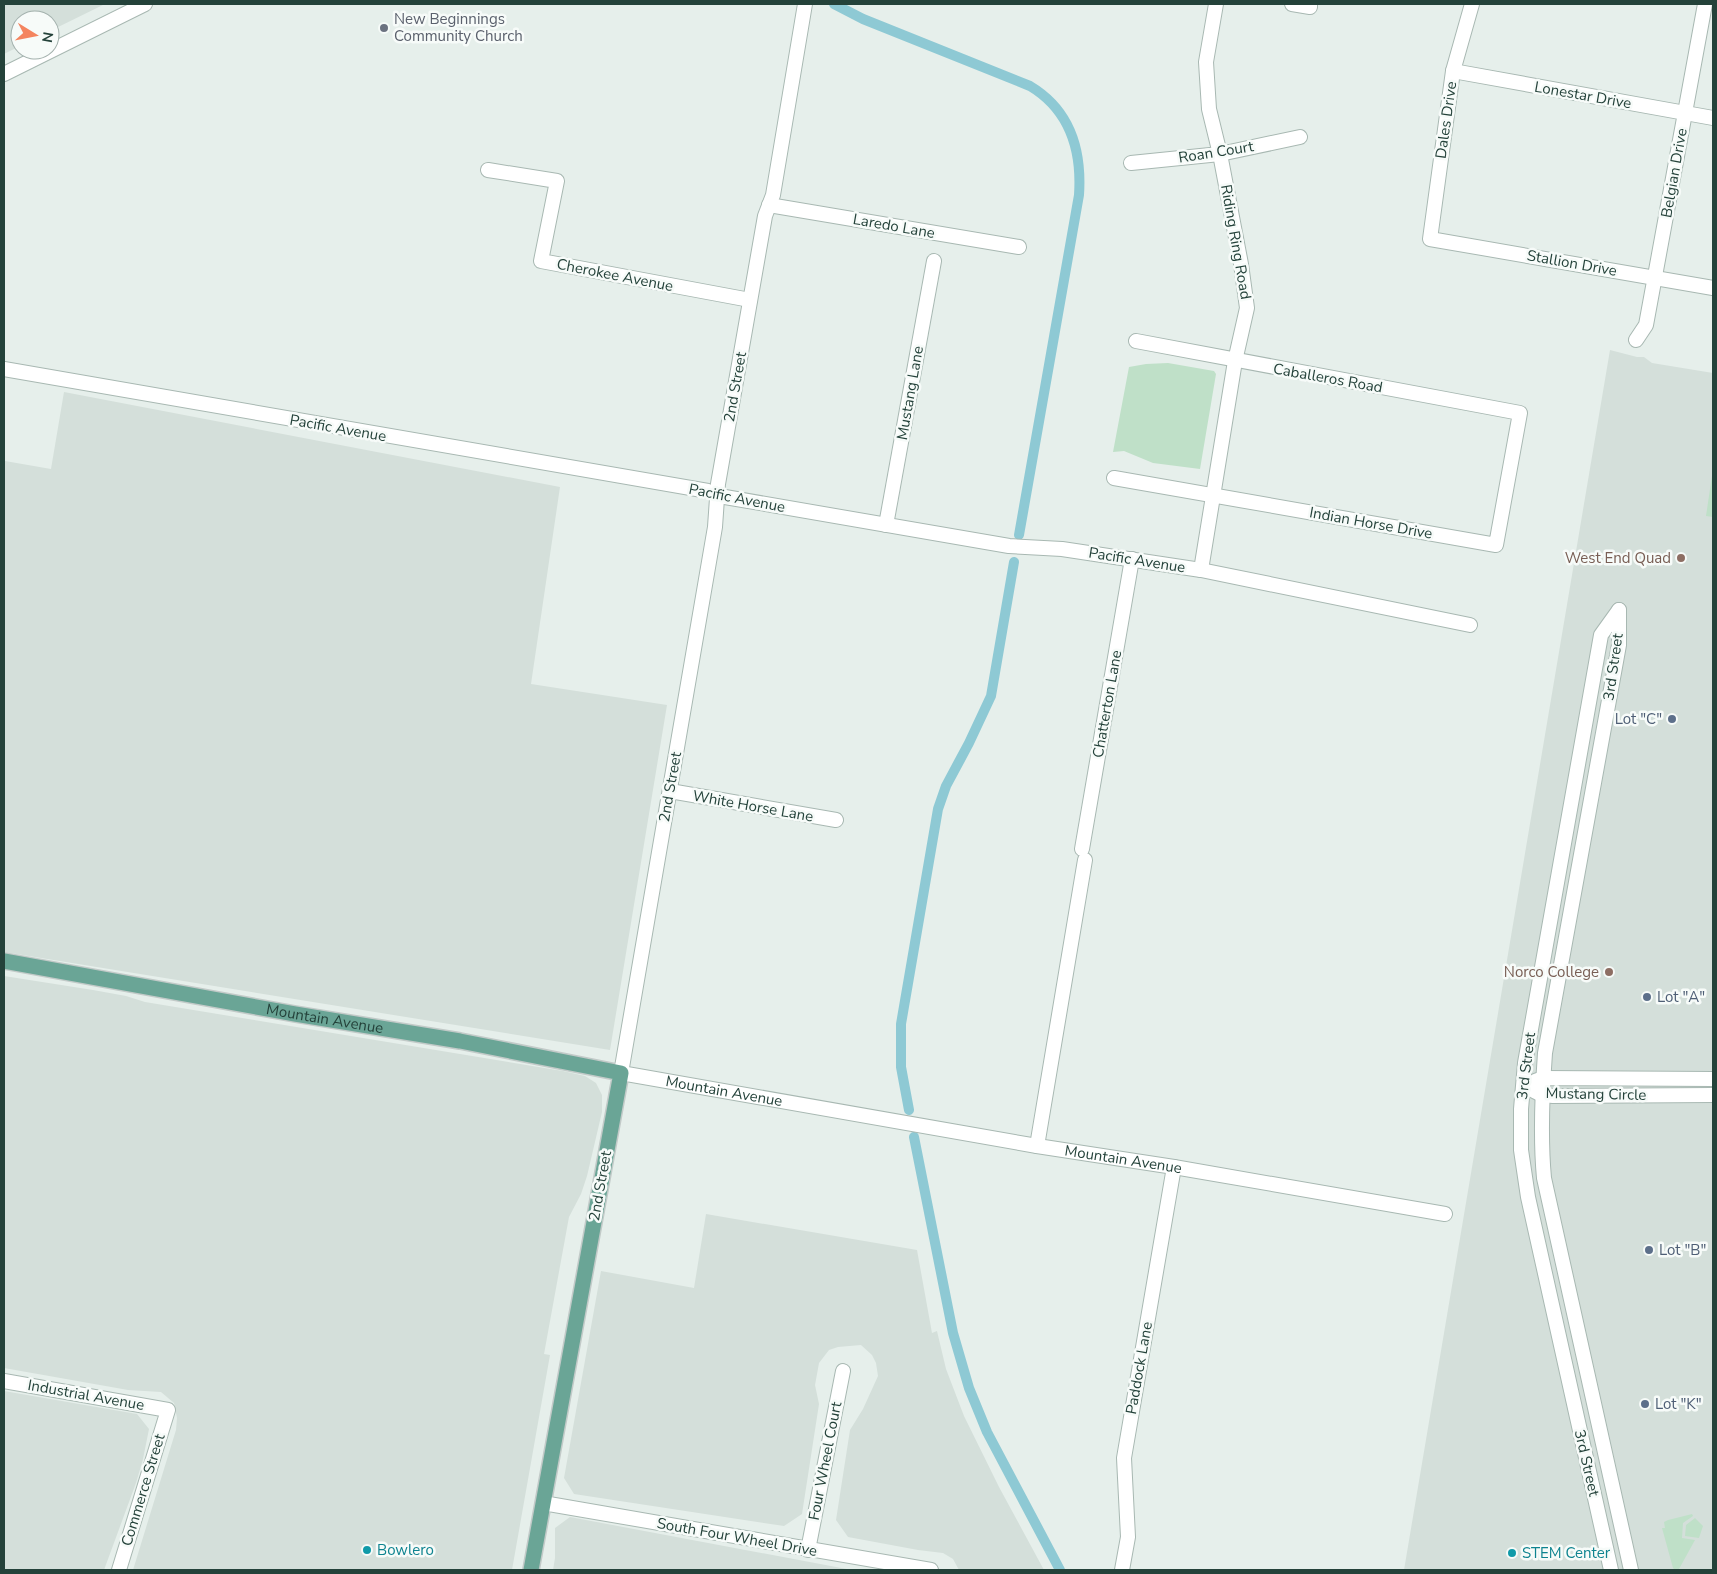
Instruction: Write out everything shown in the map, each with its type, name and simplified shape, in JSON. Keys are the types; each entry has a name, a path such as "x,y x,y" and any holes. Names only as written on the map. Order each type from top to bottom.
{"main road":[{"name":"Mountain Avenue","path":"4,961 174,993 460,1041 621,1072"},
{"name":"2nd Street","path":"531,1570 621,1072"}],"street":[{"path":"4,74 145,4"},
{"name":"2nd Street","path":"621,1072 715,527 717,494 750,300 765,216 772,195 805,4"},
{"name":"Riding Ring Road","path":"1201,570 1235,360 1247,308 1241,264 1220,154 1209,109 1206,62 1216,4"},
{"path":"1292,4 1310,5"},
{"name":"Dales Drive","path":"1430,239 1453,71 1472,4"},
{"name":"Belgian Drive","path":"1636,340 1646,324 1705,4"},
{"name":"Lonestar Drive","path":"1453,71 1713,118"},
{"name":"Roan Court","path":"1131,163 1220,154 1300,137"},
{"name":"Cherokee Avenue","path":"488,170 557,181 540,261 750,300"},
{"name":"Laredo Lane","path":"769,205 1019,246"},
{"name":"Stallion Drive","path":"1430,239 1713,288"},
{"name":"Mustang Lane","path":"886,525 934,261"},
{"name":"Caballeros Road","path":"1136,341 1520,413"},
{"name":"Pacific Avenue","path":"4,369 1009,546 1062,549 1201,570 1470,625"},
{"name":"Indian Horse Drive","path":"1114,478 1496,545 1520,413"},
{"name":"Chatterton Lane","path":"1037,1146 1132,559"},
{"name":"3rd Street","path":"1611,1570 1528,1197 1521,1150 1524,1063 1601,635 1619,610 1619,644 1545,1053 1541,1145 1544,1178 1631,1570"},
{"name":"White Horse Lane","path":"670,791 836,820"},
{"name":"Mountain Avenue","path":"621,1072 923,1127 1174,1166 1445,1214"},
{"name":"Mustang Circle","path":"1522,1085 1543,1078 1713,1079"},
{"name":"Mustang Circle","path":"1522,1085 1542,1095 1713,1095"},
{"name":"Paddock Lane","path":"1122,1570 1128,1537 1124,1458 1174,1166"},
{"path":"1561,1346 1581,1344"},
{"name":"Four Wheel Court","path":"808,1550 843,1372"},
{"name":"Industrial Avenue","path":"4,1380 168,1410"},
{"name":"Commerce Street","path":"119,1570 168,1410"},
{"name":"South Four Wheel Drive","path":"543,1503 931,1570"}],"shaded area":[{"path":"4,4 105,4 60,26 60,10 10,10 10,51 4,54"},
{"name":"Norco College","path":"1610,350 1644,357 1652,363 1713,373 1713,1570 1404,1570"},
{"path":"64,392 560,487 531,684 667,705 610,1050 4,952 4,467 5,461 51,469"},
{"path":"4,976 126,996 145,1002 563,1071 585,1076 596,1083 602,1095 602,1112 587,1176 581,1194 569,1217 544,1354 550,1355 512,1570 133,1570 176,1430 177,1418 174,1403 161,1392 128,1390 4,1368"},
{"path":"706,1214 917,1250 932,1333 937,1331 946,1369 964,1416 999,1487 1044,1570 959,1570 953,1559 943,1553 848,1537 836,1520 850,1430 863,1409 878,1376 876,1363 872,1355 861,1345 838,1347 829,1350 819,1363 815,1385 819,1404 802,1514 784,1526 574,1494 564,1478 601,1271 694,1288"},
{"path":"4,1391 137,1414 149,1429 136,1483 104,1570 4,1570"},
{"path":"570,1517 852,1570 553,1570 555,1528"}],"green space":[{"path":"1168,363 1214,371 1216,374 1200,469 1153,463 1124,451 1113,452 1129,367"},
{"path":"1713,469 1713,517 1706,516"},
{"path":"1692,1514 1693,1516 1683,1523 1682,1538 1695,1540 1679,1569 1675,1570 1662,1528 1665,1528 1664,1522 1668,1520"},
{"path":"1695,1518 1703,1526 1699,1538 1685,1536 1686,1525"}],"waterway":[{"path":"834,4 863,19 1030,86 1055,107 1071,133 1078,162 1079,195 1019,535"},
{"path":"909,1110 901,1067 901,1024 938,809 946,786 991,696 1014,562"},
{"path":"914,1137 953,1333 969,1388 987,1432 1060,1570"}],"place":[{"name":"New Beginnings Community Church","path":"384,28"},
{"name":"West End Quad","path":"1681,558"},
{"name":"Lot \"C\"","path":"1672,719"},
{"name":"Norco College","path":"1609,972"},
{"name":"Lot \"A\"","path":"1647,997"},
{"name":"Lot \"B\"","path":"1649,1250"},
{"name":"Lot \"K\"","path":"1645,1404"},
{"name":"Bowlero","path":"367,1550"},
{"name":"STEM Center","path":"1512,1553"}]}
